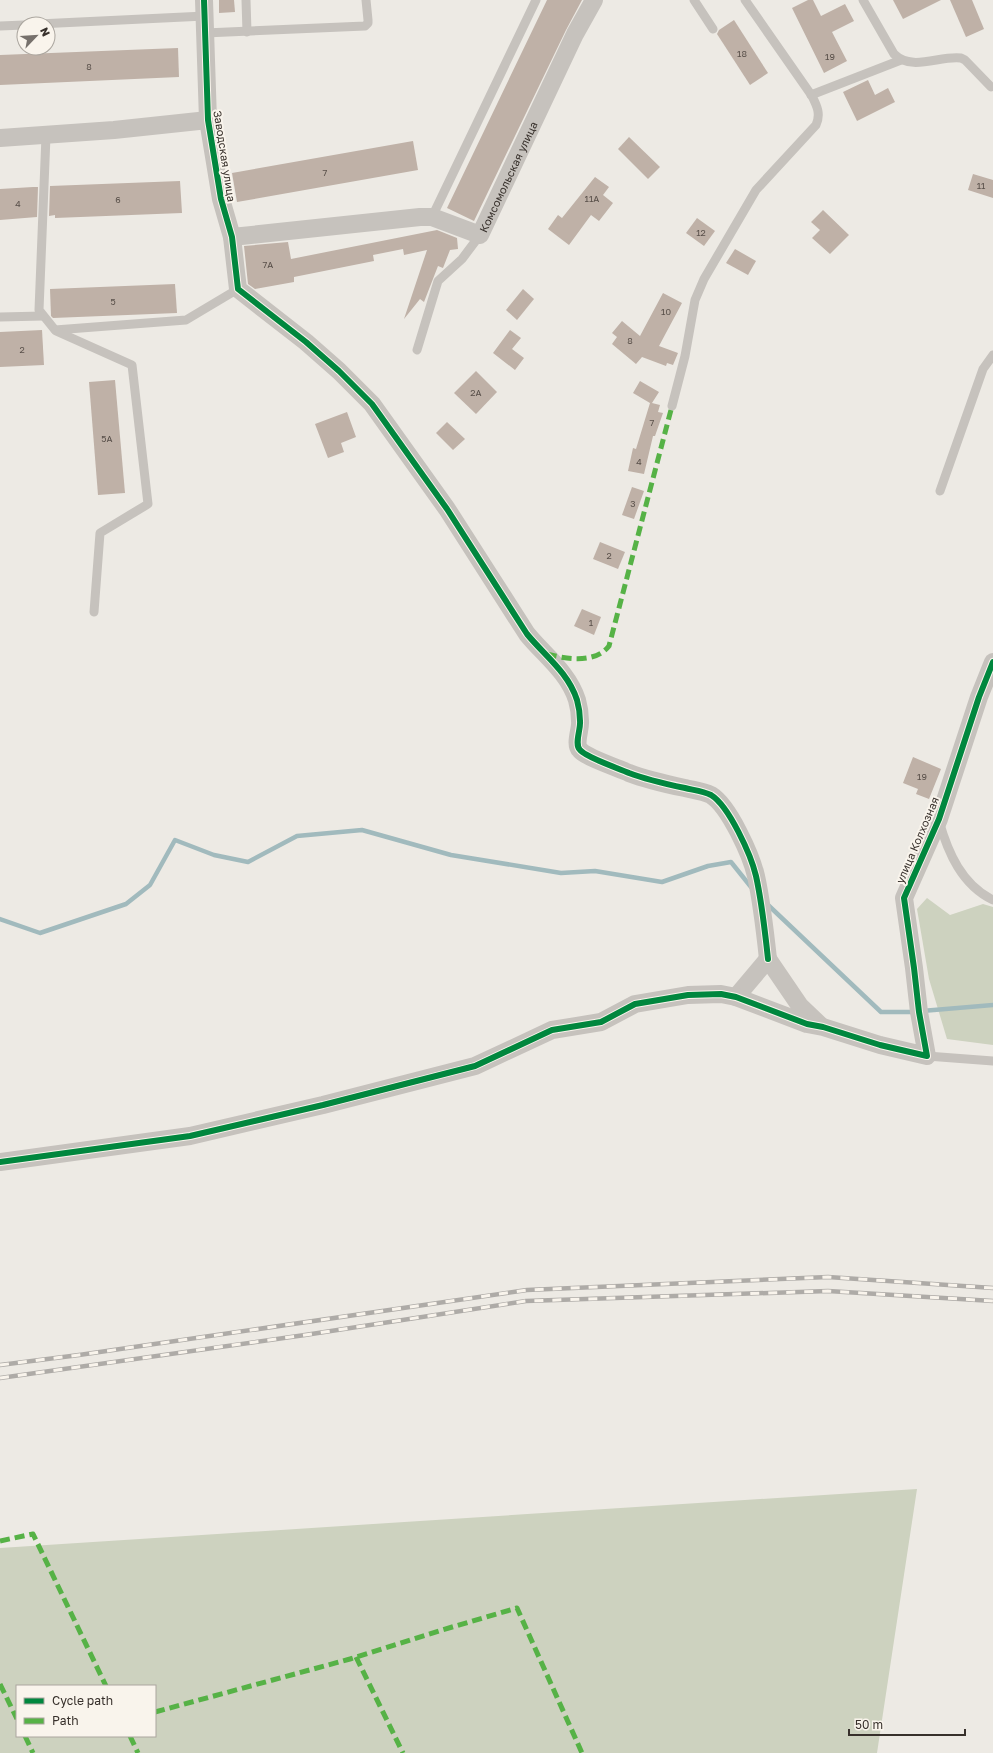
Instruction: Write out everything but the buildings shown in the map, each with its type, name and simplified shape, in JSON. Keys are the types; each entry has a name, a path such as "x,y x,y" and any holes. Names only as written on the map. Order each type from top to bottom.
{"street":[{"name":"Комсомольская улица","path":"232,237 420,217 432,217 480,235 575,34 594,0"},
{"name":"Заводская улица","path":"205,17 208,120 221,200 232,237 238,289"},
{"name":"Заводская улица","path":"0,138 46,136 208,120"},
{"path":"238,289 306,342 372,404 448,509 527,634 541,651 546,653 563,675 576,699 580,711 581,723 578,746 580,750 589,756 643,779 707,794 720,803 729,814 736,825 755,874 768,960 800,1006 823,1028"},
{"name":"улица Колхозная","path":"928,1056 919,1012 904,898 939,820 982,690 993,662"},
{"path":"736,997 768,960"},
{"path":"0,1162 190,1136 323,1105 475,1066 552,1030 601,1022 635,1004 688,995 721,994 736,997 807,1024 880,1045 928,1056"}],"lane":[{"path":"246,0 247,32"},
{"path":"56,23 205,17 247,32 364,26 368,23 366,0"},
{"path":"432,217 536,0"},
{"path":"694,0 713,29"},
{"path":"672,406 685,356 697,292 756,190 819,120 819,113 811,95 745,0"},
{"path":"863,0 894,54 901,60"},
{"path":"0,26 16,25"},
{"path":"811,95 901,60 924,62 961,58 965,60 991,87"},
{"path":"46,136 39,310 55,330 132,365 148,504 100,533 94,612"},
{"path":"417,350 438,281 462,259 480,235"},
{"path":"55,330 186,320 238,289"},
{"path":"0,317 43,316"},
{"path":"940,491 983,369 993,354"},
{"path":"939,820 950,852 960,872 975,889 993,900"},
{"path":"928,1056 993,1061"}],"green space":[{"path":"927,898 950,915 983,904 993,907 993,1045 947,1039 929,979 917,909"},
{"path":"917,1489 877,1753 0,1753 0,1548"}],"waterway":[{"path":"0,919 40,933 126,904 150,885 175,840 214,855 248,862 297,836 362,830 451,855 561,873 595,871 662,882 708,866 731,862 751,887"},
{"path":"767,904 881,1012 914,1012"},
{"path":"922,1011 993,1005"}],"railway":[{"path":"0,1365 79,1355 527,1290 828,1277 993,1288"},
{"path":"0,1378 305,1335 526,1301 828,1291 993,1301"}],"marked path":[{"path":"547,654 580,659 588,658 596,656 609,646 672,406"},
{"path":"0,1541 33,1534 106,1685"},
{"path":"156,1712 350,1659 517,1608 582,1753"},
{"path":"356,1657 403,1753"},
{"path":"0,1684 16,1717"},
{"path":"25,1737 33,1753"},
{"path":"130,1737 138,1753"}],"cycle path":[{"path":"204,0 208,120 221,199 232,237 238,289 306,342 339,371 372,404 447,509 527,634 562,672 568,681 573,690 579,708 580,724 578,747 580,750 596,759 636,775 657,782 711,795 725,809 744,844 756,876 762,907 768,959"},
{"path":"0,1162 190,1136 323,1105 475,1066 552,1030 601,1022 635,1004 688,995 721,994 736,997 807,1024 823,1027 880,1045 927,1056 919,1012 904,898 939,819 979,697 993,662"}]}
